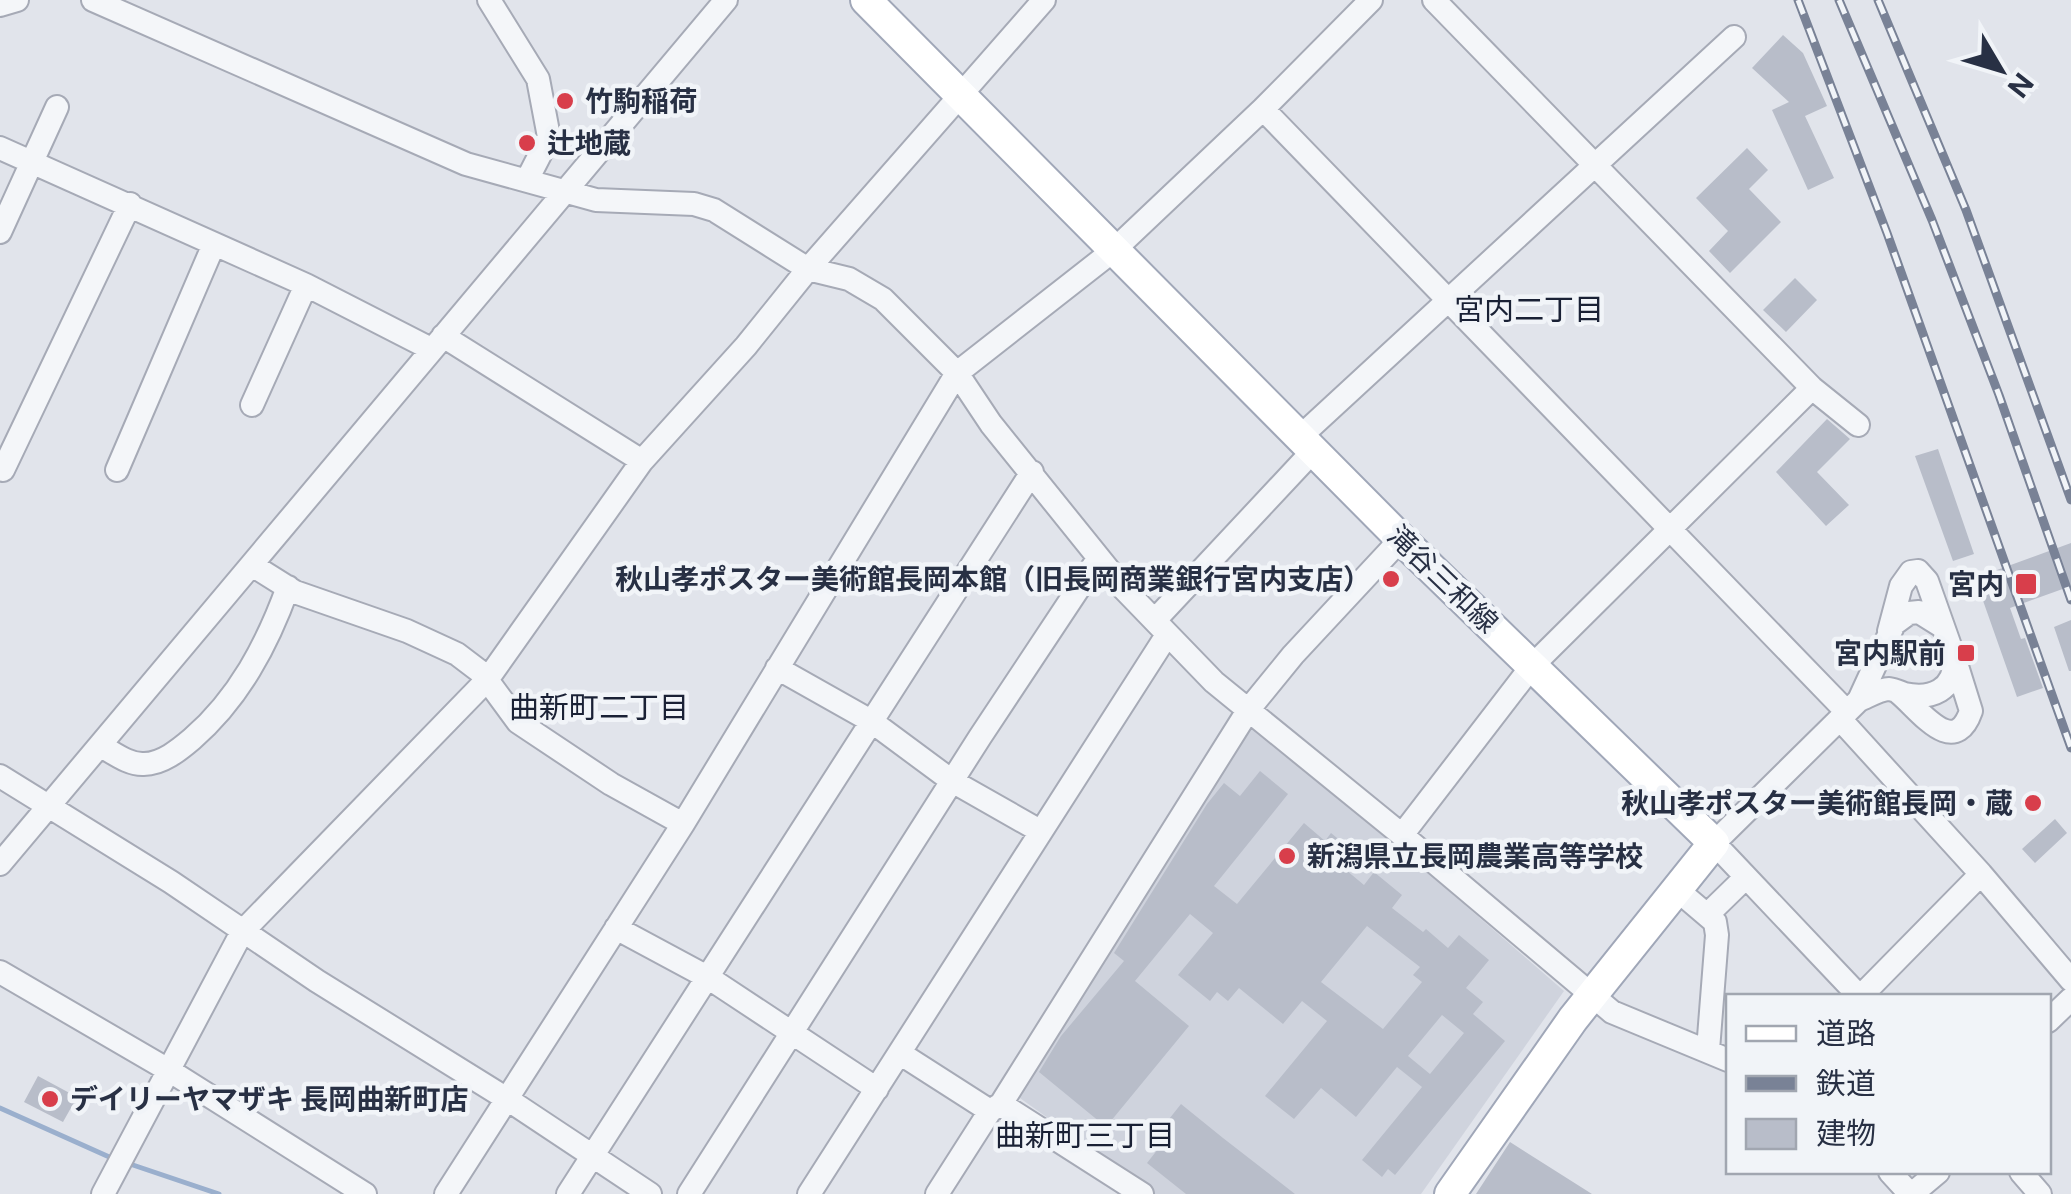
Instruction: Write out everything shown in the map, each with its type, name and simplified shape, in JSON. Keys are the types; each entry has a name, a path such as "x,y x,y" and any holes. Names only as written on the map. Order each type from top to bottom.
{"main road":[{"name":"滝谷三和線","path":"866,0 1400,539 1714,843"},
{"path":"1450,1194 1591,996 1714,843"}],"street":[{"path":"0,4 18,0"},
{"path":"93,0 453,159 616,203 694,204 714,210 808,269 849,280 884,299 957,374 991,424 1098,559 1214,682 1612,1012 1718,1055 1715,922 1675,888"},
{"path":"489,0 538,79 549,136 527,180"},
{"path":"0,864 726,0"},
{"path":"103,1194 242,932 487,680 642,461 1044,0"},
{"path":"446,1194 683,824 957,374 1114,250 1371,0"},
{"path":"1434,0 1812,388 1858,425"},
{"path":"809,1194 1040,832 1161,627 1308,443 1448,300 1734,37"},
{"path":"0,232 57,107"},
{"path":"1263,109 1848,710 2071,980"},
{"path":"0,148 437,342 642,461"},
{"path":"3,470 9,430 130,204"},
{"path":"117,470 214,244"},
{"path":"252,405 306,285"},
{"path":"1402,835 1532,666 1812,388"},
{"path":"568,1194 1032,472"},
{"path":"937,1194 1249,709 1400,539"},
{"path":"689,1194 1098,559"},
{"path":"252,565 288,587 442,645 473,663 518,722 611,784 683,824"},
{"path":"1889,633 1901,586 1911,572 1918,571 1927,581 1971,711 1962,728 1939,730 1900,693"},
{"path":"101,746 142,765 162,760 181,748 220,714 245,680 275,623 288,587"},
{"path":"1848,710 1901,617 1909,613 1928,614 1943,627"},
{"path":"1858,994 1714,843 1848,710 1886,689 1925,695 1943,690 1955,673 1955,660"},
{"path":"777,668 871,722 952,781 1040,832"},
{"path":"0,776 172,882 242,932 650,1194"},
{"path":"1862,994 1981,874"},
{"path":"1708,915 1746,878"},
{"path":"616,928 710,978 877,1090"},
{"path":"0,972 170,1071 366,1194"},
{"path":"2051,1019 2071,998"},
{"path":"901,1054 1142,1194"},
{"path":"1892,1174 1911,1194 1936,1174"},
{"path":"2023,1174 2040,1194"}],"shaded area":[{"name":"新潟県立長岡農業高等学校","path":"1252,720 1564,991 1421,1194 1155,1194 1017,1096"}],"building":[{"path":"1783,35 1803,53 1827,106 1805,116 1834,178 1808,190 1772,110 1789,102 1752,68"},
{"path":"1747,148 1768,170 1749,189 1781,222 1730,273 1709,251 1728,231 1696,198"},
{"path":"1795,278 1817,300 1786,332 1763,310"},
{"path":"1827,419 1850,439 1817,472 1849,505 1826,526 1776,472"},
{"path":"1938,449 1974,554 1953,561 1915,456"},
{"path":"2071,543 2071,586 2010,608 2043,688 2017,697 1975,578"},
{"path":"2071,620 2071,671 2069,671 2054,627"},
{"path":"1260,771 1288,794 1214,886 1237,904 1304,823 1325,841 1331,833 1348,847 1341,855 1345,859 1340,865 1364,885 1374,872 1402,895 1392,908 1423,932 1426,929 1448,948 1459,935 1489,960 1466,988 1483,1002 1473,1014 1505,1041 1395,1175 1388,1169 1382,1177 1362,1160 1422,1087 1397,1067 1356,1117 1321,1088 1294,1119 1265,1096 1327,1021 1302,1001 1283,1024 1239,988 1228,1001 1217,992 1210,1001 1178,975 1213,933 1190,914 1135,981 1189,1026 1106,1127 1039,1072 1061,1036 1124,961 1114,953 1207,804 1224,783 1240,796","holes":["1367,926 1420,967 1413,975 1422,982 1383,1029 1321,982","1442,1015 1464,1033 1430,1074 1408,1056"]},
{"path":"2055,819 2067,833 2035,863 2022,849"},
{"name":"デイリーヤマザキ 長岡曲新町店","path":"38,1076 77,1097 63,1122 24,1102"},
{"path":"1181,1104 1295,1194 1186,1194 1147,1163 1162,1144 1154,1138"},
{"path":"1510,1142 1592,1194 1476,1194"}],"waterway":[{"path":"0,1108 116,1160"},
{"path":"127,1163 219,1194"}],"railway":[{"path":"1798,0 1887,233 2071,748"},
{"path":"1839,0 1932,220 2071,600"},
{"path":"1878,0 1966,210 2071,500"}],"place":[{"name":"竹駒稲荷","path":"565,101"},
{"name":"辻地蔵","path":"527,143"},
{"name":"秋山孝ポスター美術館長岡本館（旧長岡商業銀行宮内支店）","path":"1391,579"},
{"name":"宮内","path":"2026,584"},
{"name":"宮内駅前","path":"1966,653"},
{"name":"秋山孝ポスター美術館長岡・蔵","path":"2033,803"},
{"name":"新潟県立長岡農業高等学校","path":"1287,856"},
{"name":"デイリーヤマザキ 長岡曲新町店","path":"50,1099"}],"district":[{"name":"宮内二丁目","path":"1529,310"},
{"name":"曲新町二丁目","path":"599,708"},
{"name":"曲新町三丁目","path":"1085,1136"}]}
